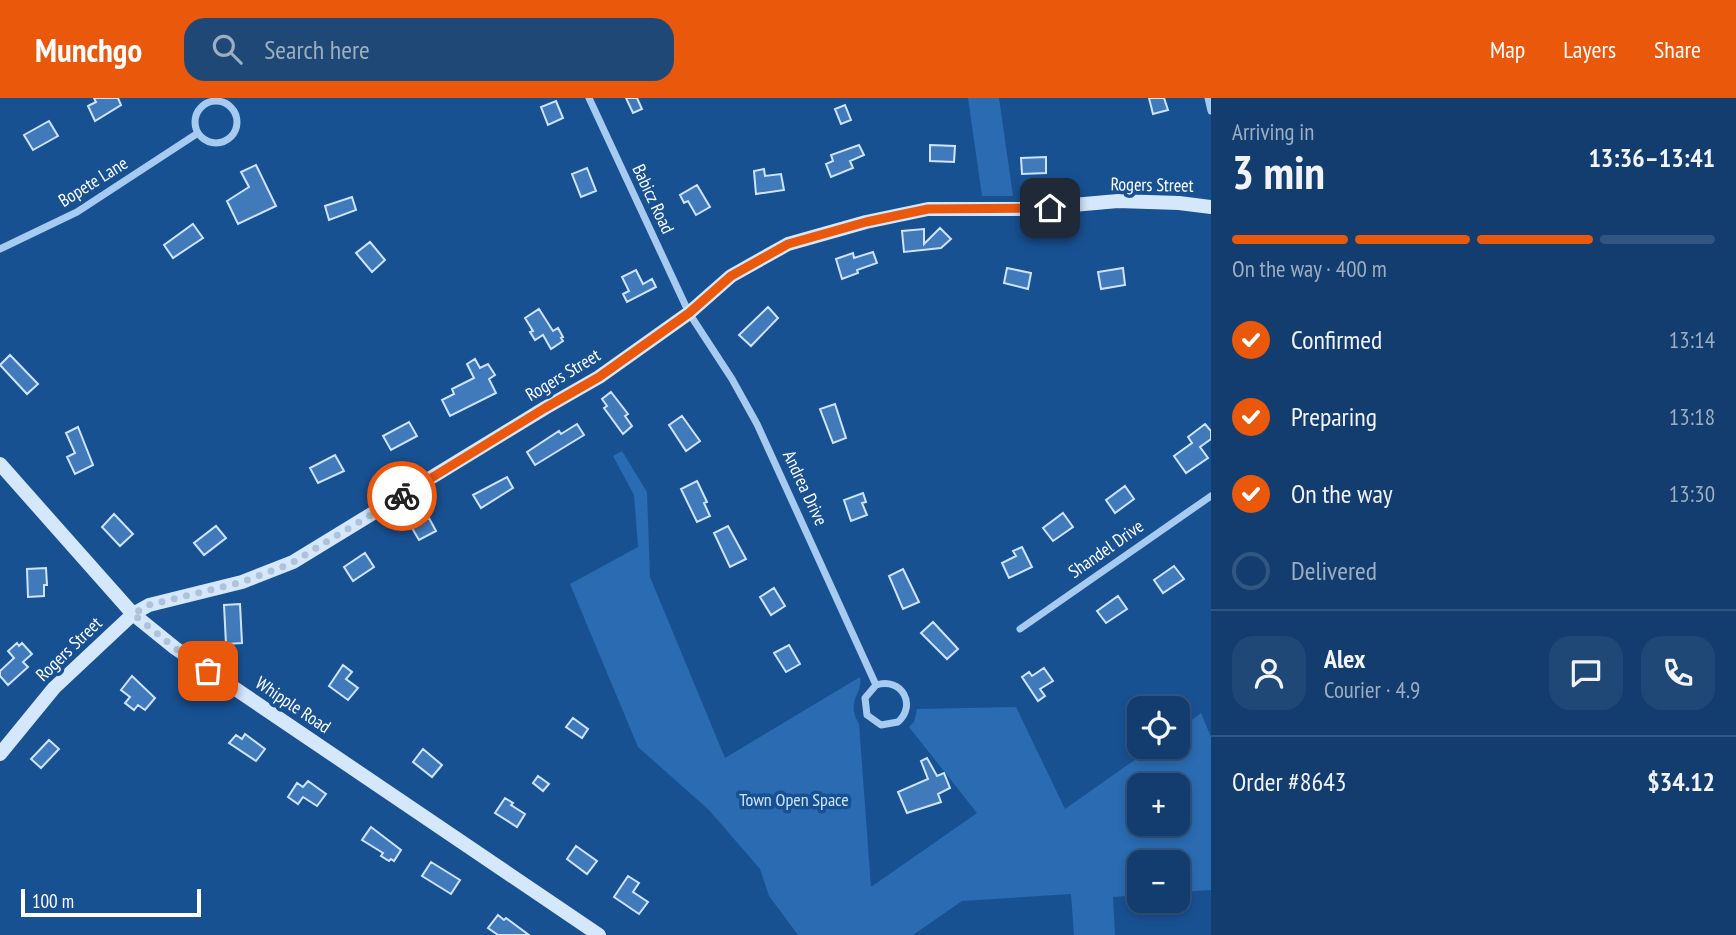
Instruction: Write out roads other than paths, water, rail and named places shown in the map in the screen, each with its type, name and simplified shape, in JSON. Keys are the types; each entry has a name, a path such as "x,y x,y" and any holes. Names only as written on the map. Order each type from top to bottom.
{"street":[{"name":"Babicz Road","path":"589,98 689,313"},
{"path":"1208,98 1211,111"},
{"path":"219,101 230,107 237,126 229,138 216,143 209,142 198,133 197,114 205,104 219,101"},
{"name":"Bopete Lane","path":"0,249 77,212 198,133"},
{"name":"Rogers Street","path":"0,754 54,688 133,614 149,605 242,582 293,562 599,377 689,313 731,276 788,244 866,222 928,209 1028,209 1118,201 1179,202 1211,207"},
{"name":"Andrea Drive","path":"689,313 732,379 757,424 876,685"},
{"name":"Whipple Road","path":"0,464 133,614 175,648 599,935"},
{"name":"Shandel Drive","path":"1020,629 1211,496"},
{"path":"890,684 902,691 907,700 907,708 898,722 881,725 867,715 865,698 876,685 890,684"}],"park label":[{"name":"Town Open Space","path":"794,800"}]}
